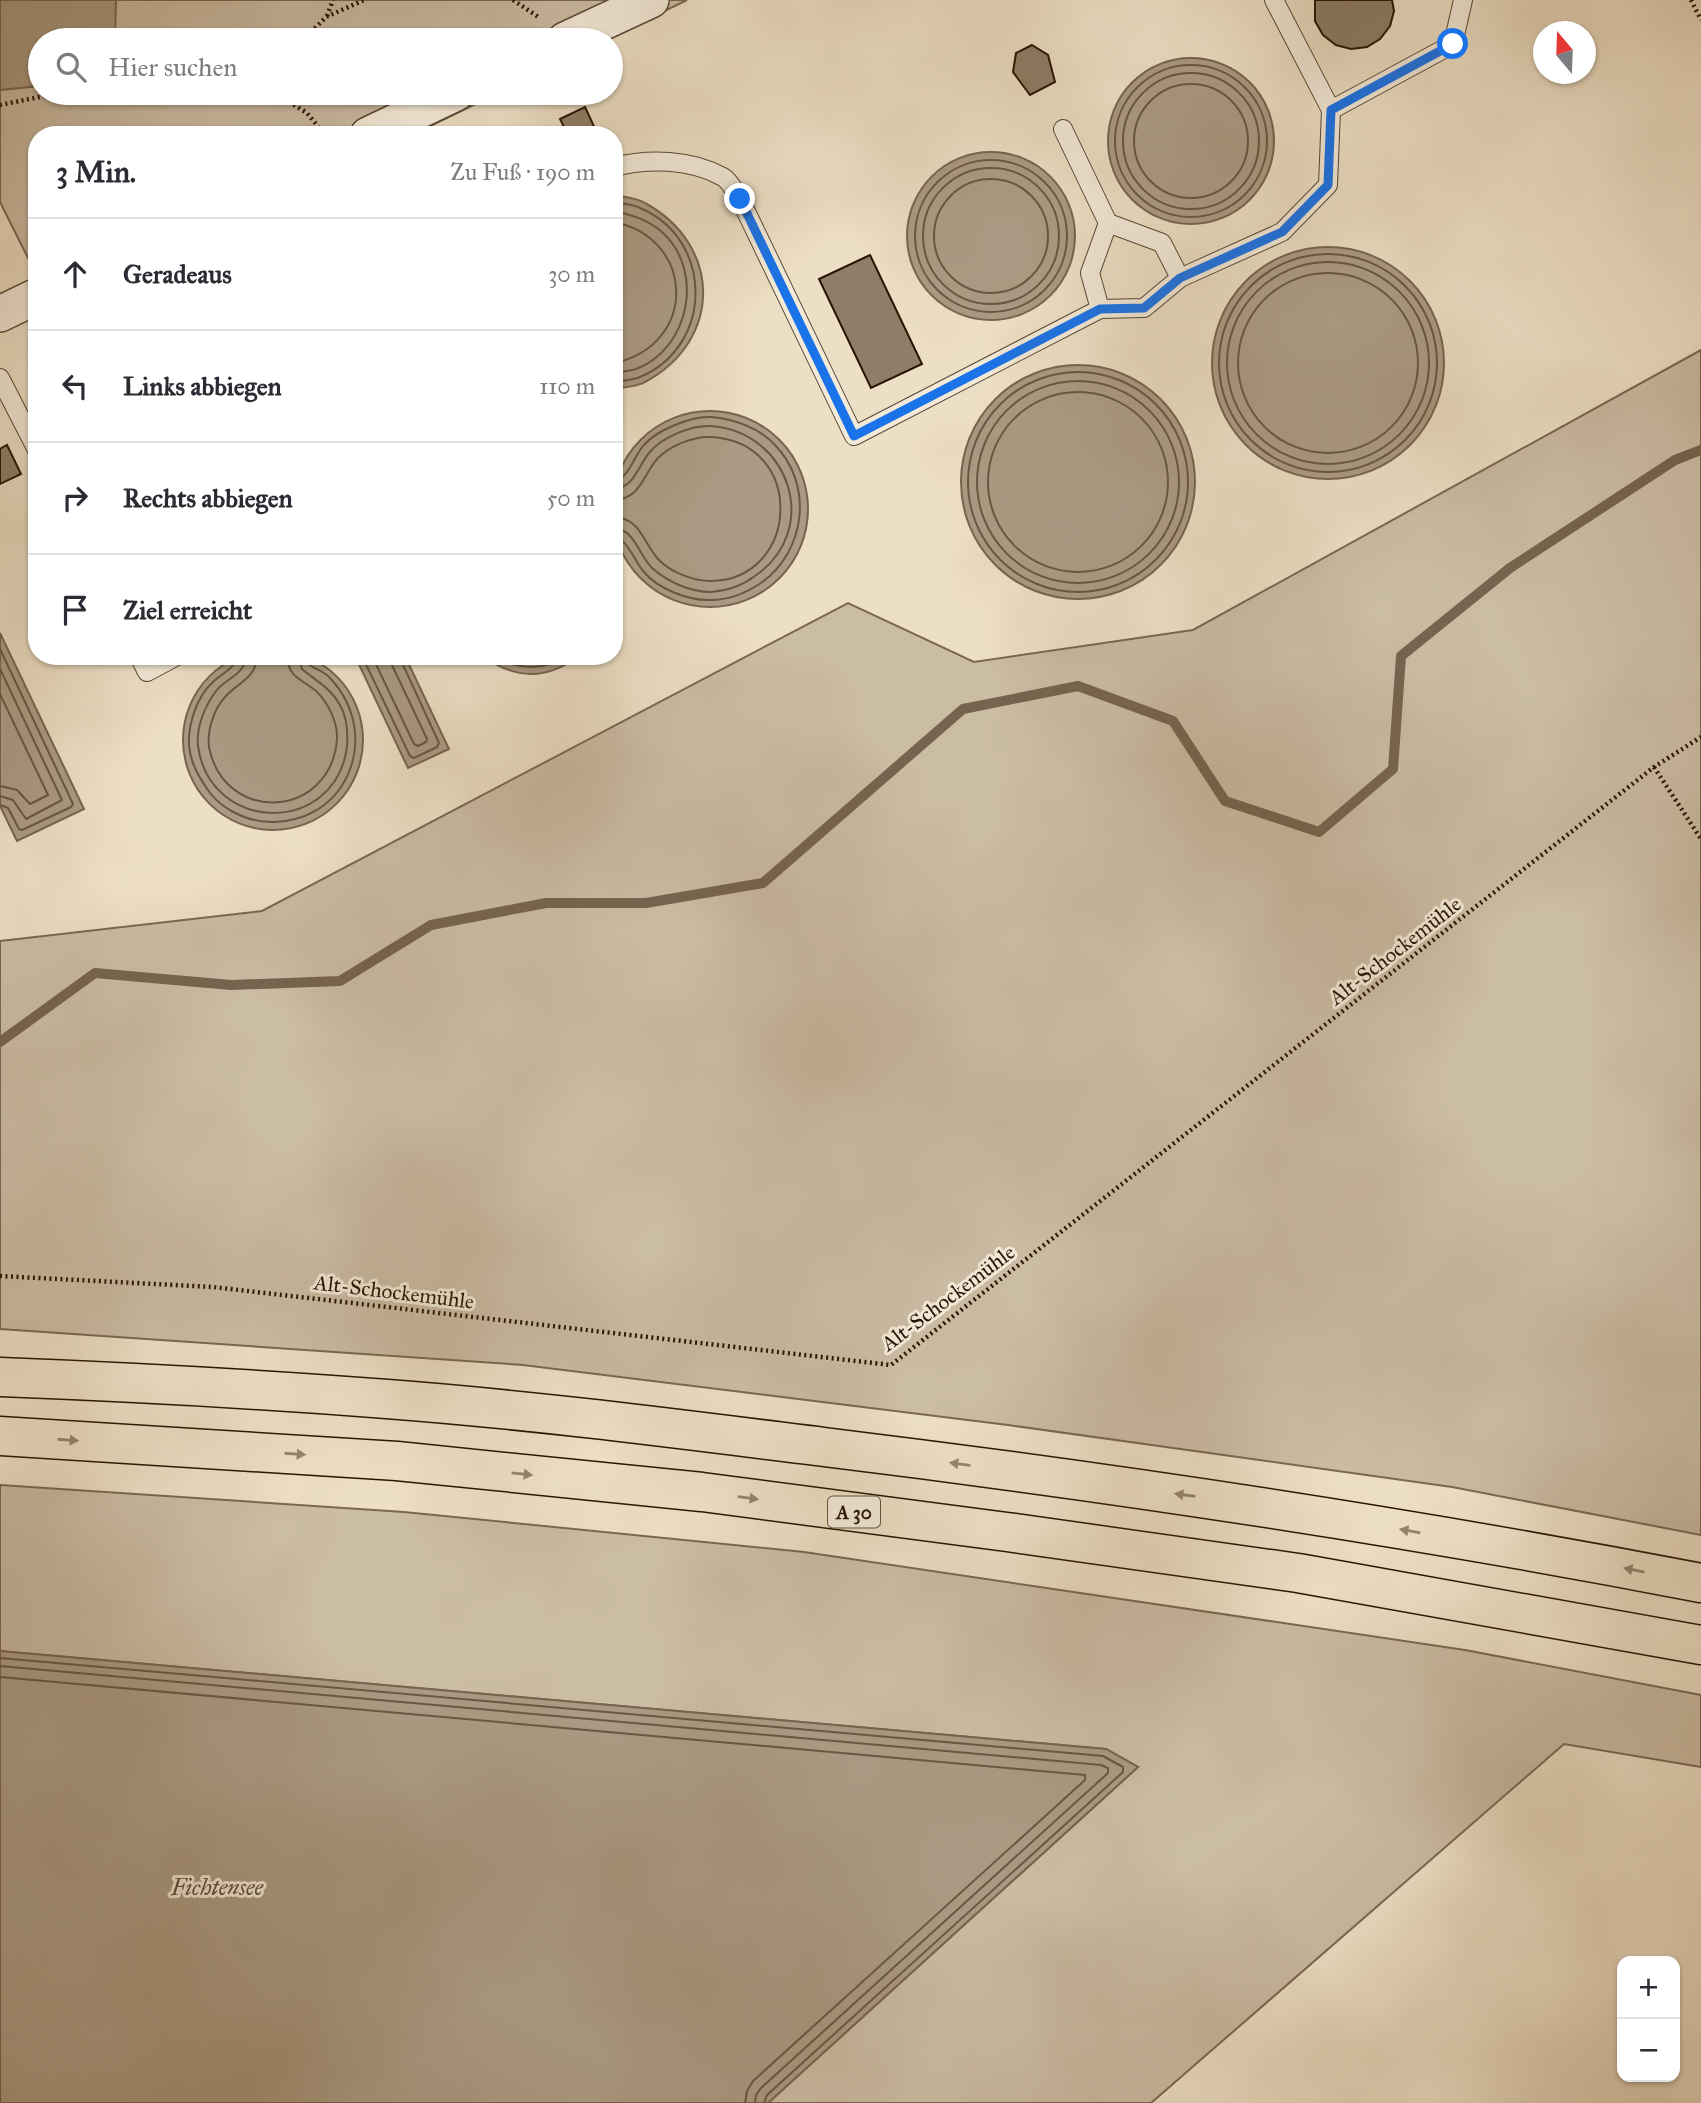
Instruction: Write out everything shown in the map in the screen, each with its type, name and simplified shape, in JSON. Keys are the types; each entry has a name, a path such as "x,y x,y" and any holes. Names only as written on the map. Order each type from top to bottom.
{"highway":[{"path":"0,1377 391,1399 708,1432 1022,1471 1315,1514 1701,1583"},
{"name":"A 30","path":"0,1436 397,1461 702,1492 1298,1573 1701,1645"}],"street":[{"path":"591,28 651,0"},
{"path":"387,126 431,105"},
{"path":"0,314 28,300"}],"lane":[{"path":"623,165 635,162 687,163 725,178 740,199 854,436 1100,309 1144,308 1180,278 1282,232 1328,185 1331,110 1274,0"},
{"path":"1331,110 1453,44 1463,0"},
{"path":"1063,129 1108,223 1162,243 1180,278"},
{"path":"1100,309 1090,273 1108,223"},
{"path":"0,378 28,432"},
{"path":"144,665 147,672 160,665"}],"path":[{"path":"326,17 333,0"},
{"path":"315,28 326,17 364,0"},
{"path":"1691,0 1701,20"},
{"path":"0,105 28,99"},
{"path":"294,105 307,113 318,126"},
{"name":"Alt-Schockemühle","path":"0,1276 214,1287 891,1365 1654,767 1701,737"},
{"path":"1654,767 1701,839"}],"shaded area":[{"path":"0,0 687,0 623,31 623,28 28,28 28,105 473,105 430,126 28,126 28,258 0,202"},
{"path":"1701,350 1701,1535 1452,1487 1008,1425 523,1365 0,1329 0,941 262,911 848,603 974,662 1193,630"},
{"path":"0,1485 404,1512 804,1552 1465,1650 1701,1695 1701,1767 1564,1744 1151,2103 768,2103 1138,1767 1106,1749 0,1651"}],"water":[{"path":"0,0 116,0 115,28 28,28 28,87 0,90"},
{"path":"1191,58 1223,64 1250,82 1268,109 1274,141 1268,173 1250,200 1223,218 1191,224 1159,218 1132,200 1114,173 1108,141 1114,109 1132,82 1159,64"},
{"path":"991,152 1023,159 1050,177 1068,204 1075,236 1068,268 1050,295 1023,313 991,320 959,313 932,295 914,268 907,236 914,204 932,177 959,159"},
{"path":"623,197 642,201 670,221 688,243 699,267 703,292 700,318 689,342 671,364 642,384 623,388"},
{"path":"1317,247 1339,247 1383,260 1402,273 1418,289 1436,318 1444,363 1436,408 1425,428 1402,453 1373,471 1339,479 1317,479 1273,466 1254,453 1238,437 1220,408 1212,374 1212,352 1225,308 1238,289 1254,273 1283,255"},
{"path":"1078,365 1123,374 1143,385 1168,408 1186,437 1195,482 1186,527 1175,547 1152,572 1123,590 1078,599 1033,590 1013,579 988,556 970,527 961,482 970,437 981,417 1004,392 1033,374"},
{"path":"710,411 729,413 764,428 779,440 791,455 806,490 806,528 791,563 779,578 747,599 710,607 673,599 641,578 623,552 623,466 641,440 673,419"},
{"path":"0,633 84,809 17,841 0,806"},
{"path":"225,665 321,665 347,690 361,723 361,757 347,790 323,814 290,828 256,828 223,814 199,790 185,757 183,740 190,706 210,677"},
{"path":"359,665 409,665 449,749 408,768"},
{"path":"496,665 564,665 554,670 530,674"},
{"name":"Fichtensee","path":"0,1651 1106,1749 1138,1767 768,2103 0,2103"}],"building":[{"path":"1315,0 1392,0 1394,11 1390,26 1380,39 1367,47 1351,49 1336,45 1323,35 1315,21"},
{"path":"1032,45 1048,55 1055,82 1030,95 1013,72 1016,53"},
{"path":"585,107 594,126 564,126 560,119"},
{"path":"870,255 922,364 871,388 819,279"},
{"path":"7,445 21,474 0,484 0,449"}],"waterway":[{"path":"0,1042 95,973 231,985 340,981 431,925 546,903 646,903 763,883 963,709 1078,686 1173,721 1225,801 1319,832 1393,769 1401,656 1510,568 1675,460 1701,450"}],"route":[{"path":"740,199 854,436 1100,309 1144,308 1180,278 1282,232 1328,185 1331,110 1453,44"}]}
